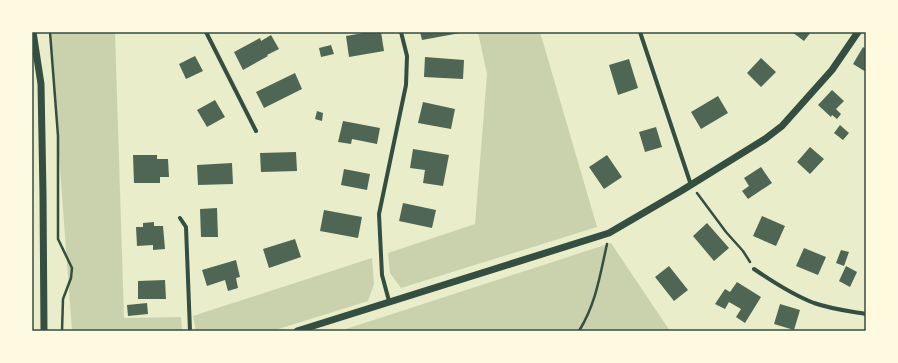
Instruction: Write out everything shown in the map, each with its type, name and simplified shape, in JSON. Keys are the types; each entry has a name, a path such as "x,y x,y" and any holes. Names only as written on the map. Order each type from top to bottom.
{"street":[{"path":"33,32 41,84 44,331"},
{"path":"206,32 256,131"},
{"path":"389,301 382,275 379,214 406,85 407,56 401,32"},
{"path":"640,32 691,185"},
{"path":"297,331 320,328 389,301 609,233 691,185 765,139 782,126 832,70 858,32"},
{"path":"180,218 186,228 190,331"},
{"path":"754,269 789,291 814,302 841,310 866,314"}],"path":[{"path":"50,32 58,136 58,239 72,268 71,278 63,299 62,331"},
{"path":"691,185 726,232 743,250 754,269"},
{"path":"579,331 586,321 594,300 609,233"}],"green space":[{"path":"50,32 115,32 124,318 181,317 182,331 72,331"},
{"path":"478,32 540,32 597,227 401,288 390,273 388,253 475,224 487,74"},
{"path":"611,243 670,331 345,331 346,329"},
{"path":"372,258 374,284 368,301 272,331 196,331 193,316"}],"building":[{"path":"369,32 381,32 384,51 349,57 346,36"},
{"path":"420,32 460,32 460,33 422,40"},
{"path":"792,32 811,32 804,41"},
{"path":"271,35 279,49 243,70 234,52 260,38 261,41"},
{"path":"331,45 334,54 321,57 319,48"},
{"path":"863,47 866,49 866,72 853,64"},
{"path":"195,56 203,71 186,79 179,64"},
{"path":"425,57 464,60 463,79 424,77"},
{"path":"761,58 776,72 761,87 747,73"},
{"path":"629,59 638,88 618,95 609,65"},
{"path":"295,73 302,89 264,108 256,92"},
{"path":"832,90 844,101 836,109 841,114 837,119 832,115 831,117 818,105"},
{"path":"718,96 728,113 701,129 691,112"},
{"path":"215,100 225,117 207,127 197,110"},
{"path":"423,102 455,109 451,129 418,123"},
{"path":"317,111 323,113 322,121 315,119"},
{"path":"343,121 380,128 377,144 352,139 351,144 338,142"},
{"path":"840,125 849,133 843,140 834,133"},
{"path":"656,127 662,147 645,152 639,132"},
{"path":"810,147 824,159 810,174 797,162"},
{"path":"413,149 449,155 443,186 423,183 425,170 410,168"},
{"path":"296,152 297,171 261,172 260,153"},
{"path":"133,155 157,155 157,159 168,159 169,177 160,177 160,183 134,183"},
{"path":"607,155 622,177 604,189 589,167"},
{"path":"232,163 233,184 198,185 197,165"},
{"path":"761,167 772,183 748,199 742,191 749,186 744,178"},
{"path":"344,169 370,174 367,190 341,185"},
{"path":"403,203 436,210 432,228 399,221"},
{"path":"217,208 218,237 201,237 200,209"},
{"path":"324,210 362,217 358,238 320,231"},
{"path":"762,216 785,226 776,246 753,236"},
{"path":"154,222 154,226 163,226 165,249 153,250 153,245 137,246 136,227 143,227 143,223"},
{"path":"707,223 729,248 714,261 693,236"},
{"path":"295,239 301,257 269,268 263,249"},
{"path":"804,248 826,257 818,275 796,266"},
{"path":"841,250 849,252 844,266 836,263"},
{"path":"236,260 240,277 236,278 238,288 228,291 225,280 207,286 202,270"},
{"path":"669,266 688,290 674,301 655,277"},
{"path":"846,266 857,272 850,287 839,281"},
{"path":"165,280 166,299 138,299 138,281"},
{"path":"737,282 761,297 745,323 736,317 741,309 729,302 725,309 715,304 725,289 730,292"},
{"path":"147,303 148,314 128,316 127,305"},
{"path":"780,304 800,310 794,330 774,324"}]}
